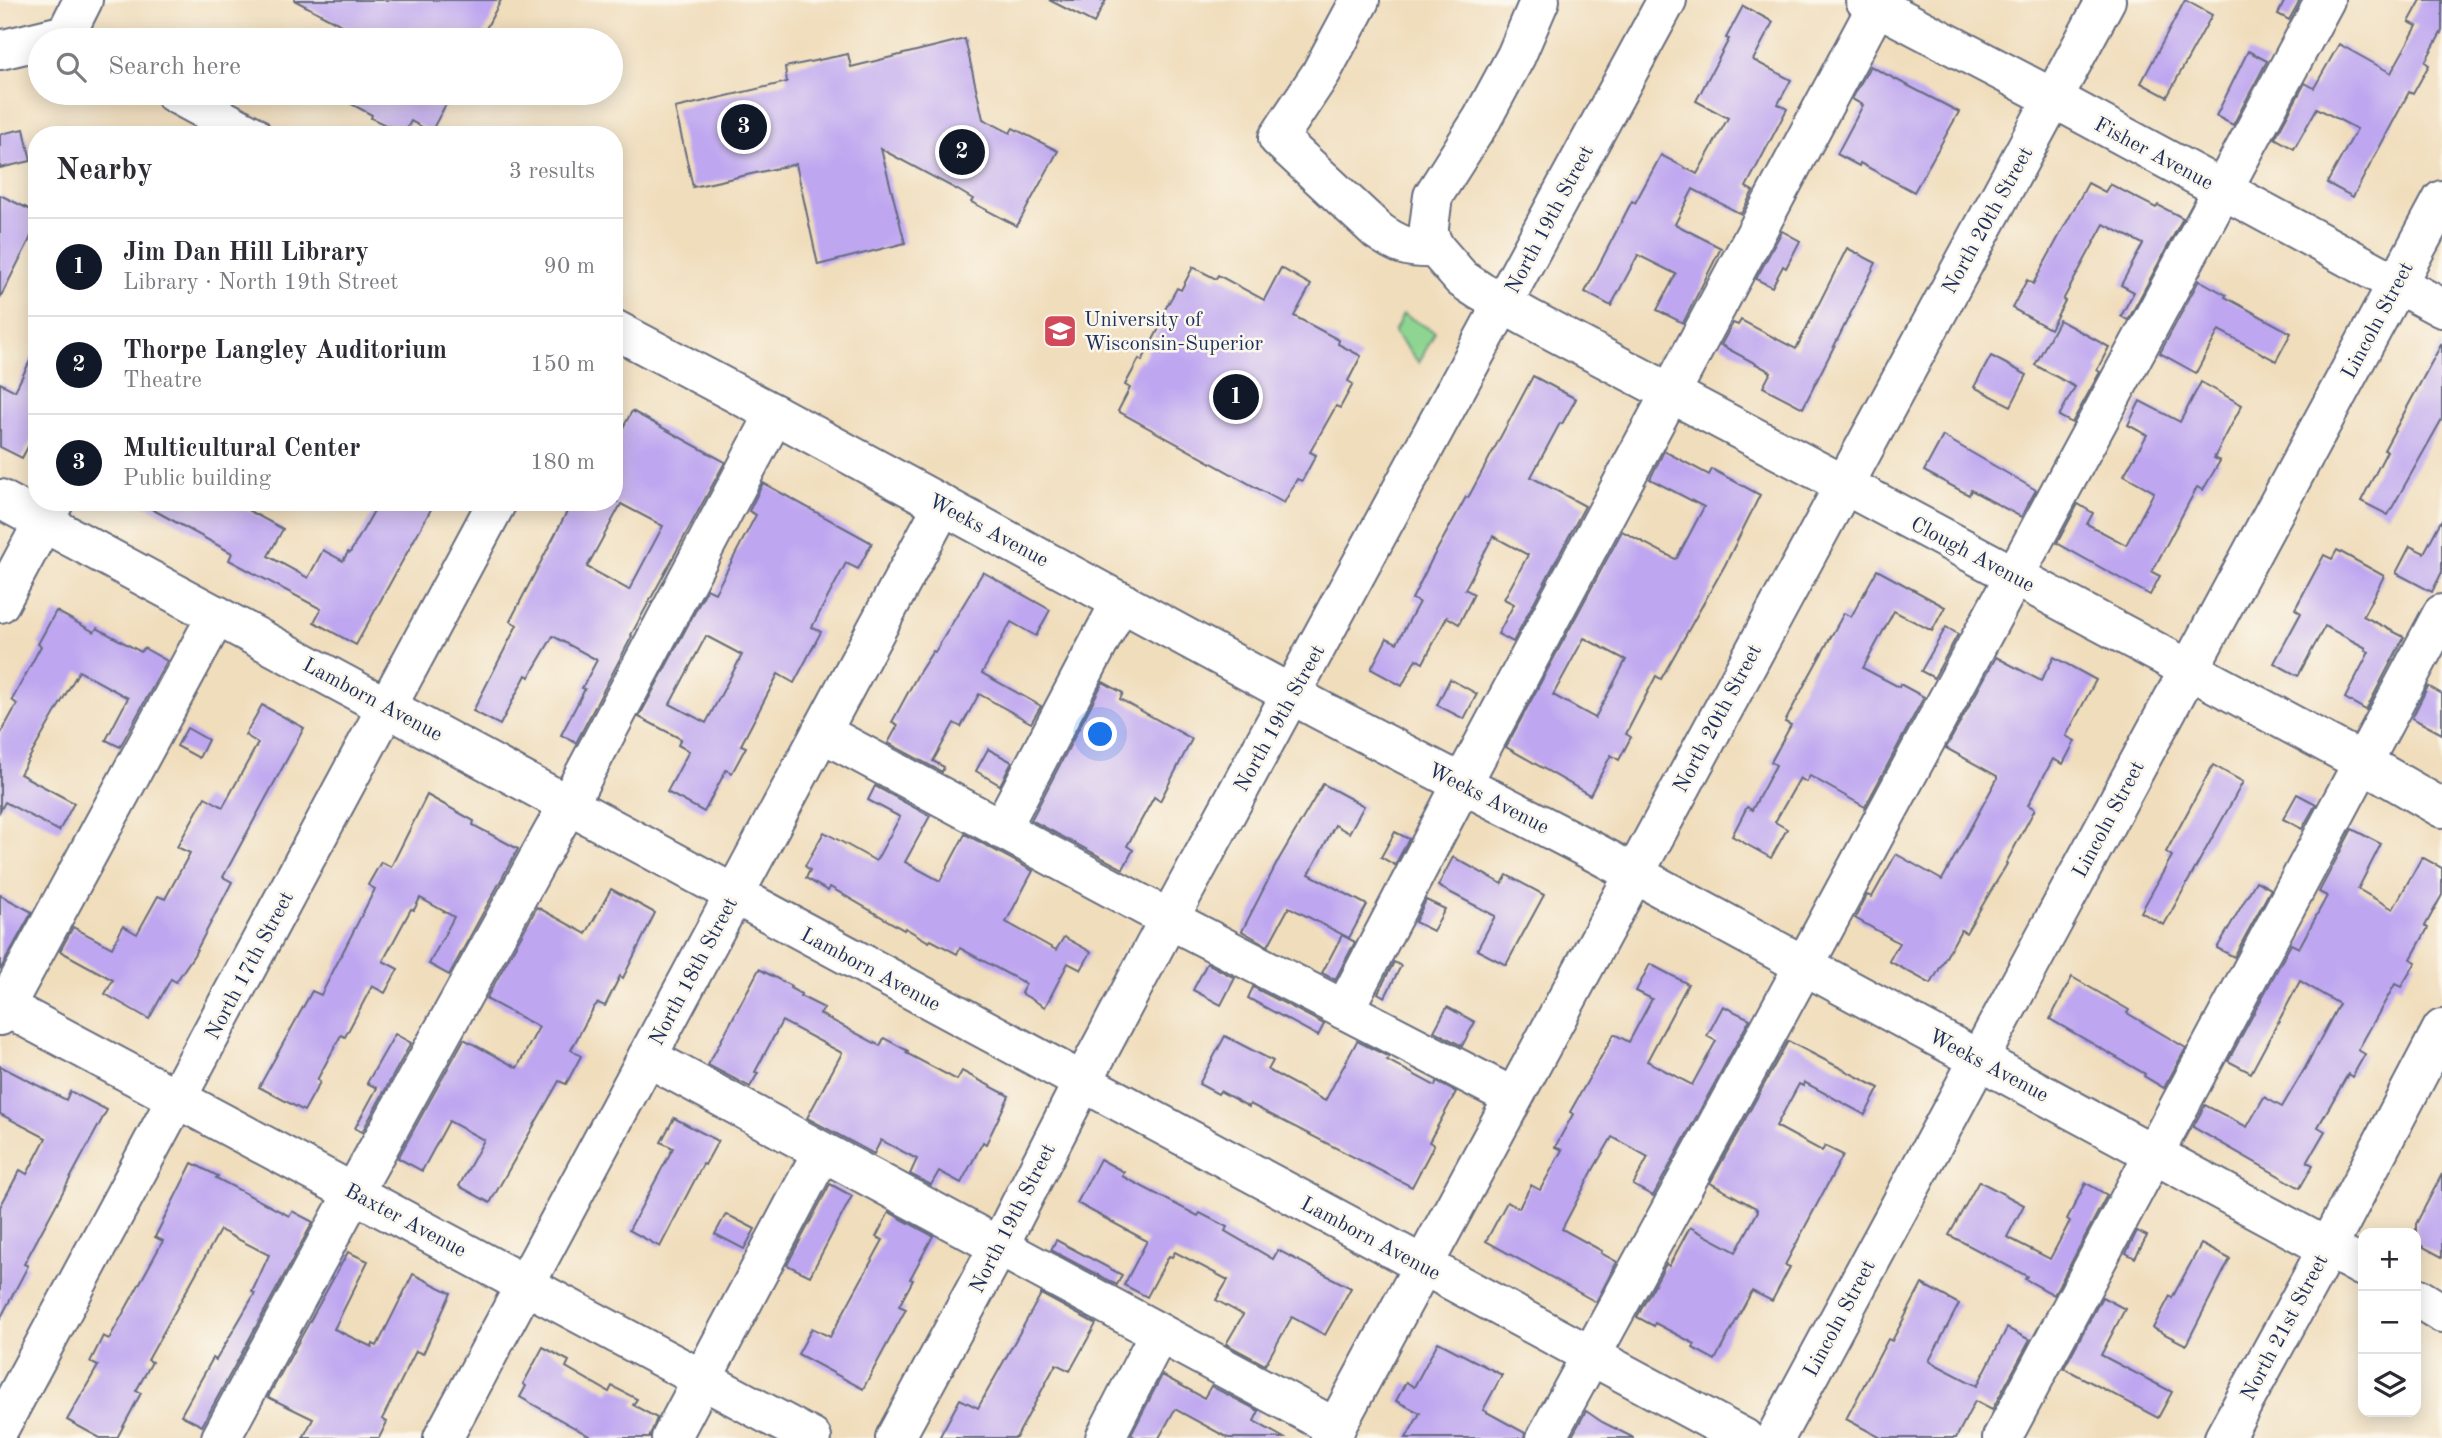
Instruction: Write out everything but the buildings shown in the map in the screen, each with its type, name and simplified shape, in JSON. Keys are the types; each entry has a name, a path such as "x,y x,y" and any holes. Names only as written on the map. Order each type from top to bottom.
{"street":[{"path":"74,28 83,0"},
{"path":"1360,0 1321,73 1278,138 1393,242 1407,247 1435,248 1429,235 1429,212 1433,196 1498,90 1540,0"},
{"name":"North 19th Street","path":"895,1438 999,1248 1169,919 1667,0"},
{"name":"North 20th Street","path":"1333,1433 2106,0"},
{"path":"1546,1438 2325,0"},
{"path":"1344,1010 1874,2"},
{"name":"Fisher Avenue","path":"1874,2 2442,308"},
{"path":"0,50 28,45"},
{"path":"196,105 235,126"},
{"name":"Lincoln Street","path":"1775,1438 2442,200"},
{"name":"Clough Avenue","path":"1435,248 1462,279 1503,304 2362,762 2442,808"},
{"name":"Weeks Avenue","path":"623,335 1121,600 1292,695 1978,1058 2358,1264"},
{"path":"221,1438 568,805 775,414"},
{"name":"Lamborn Avenue","path":"0,499 28,506"},
{"name":"North 18th Street","path":"443,1438 943,505"},
{"name":"North 17th Street","path":"0,1427 387,707 482,511"},
{"path":"0,603 49,512"},
{"name":"Lamborn Avenue","path":"49,512 217,615 1744,1438"},
{"path":"1001,829 1121,600"},
{"path":"2002,1438 2442,614"},
{"path":"2,1009 217,615"},
{"path":"821,732 1169,919 1513,1097"},
{"name":"Baxter Avenue","path":"2,1009 177,1098 812,1438"},
{"name":"North 21st Street","path":"2224,1438 2442,1029"},
{"path":"647,1057 1159,1333 1333,1433"},
{"path":"671,1438 822,1152"},
{"path":"2421,1300 2442,1312"},
{"path":"1105,1438 1159,1333"}],"green space":[{"path":"1403,314 1435,332 1419,363 1394,332"}],"place":[{"name":"Multicultural Center","path":"744,127"},
{"name":"Thorpe Langley Auditorium","path":"962,152"},
{"name":"University of Wisconsin-Superior","path":"1060,331"},
{"name":"Jim Dan Hill Library","path":"1236,397"}]}
